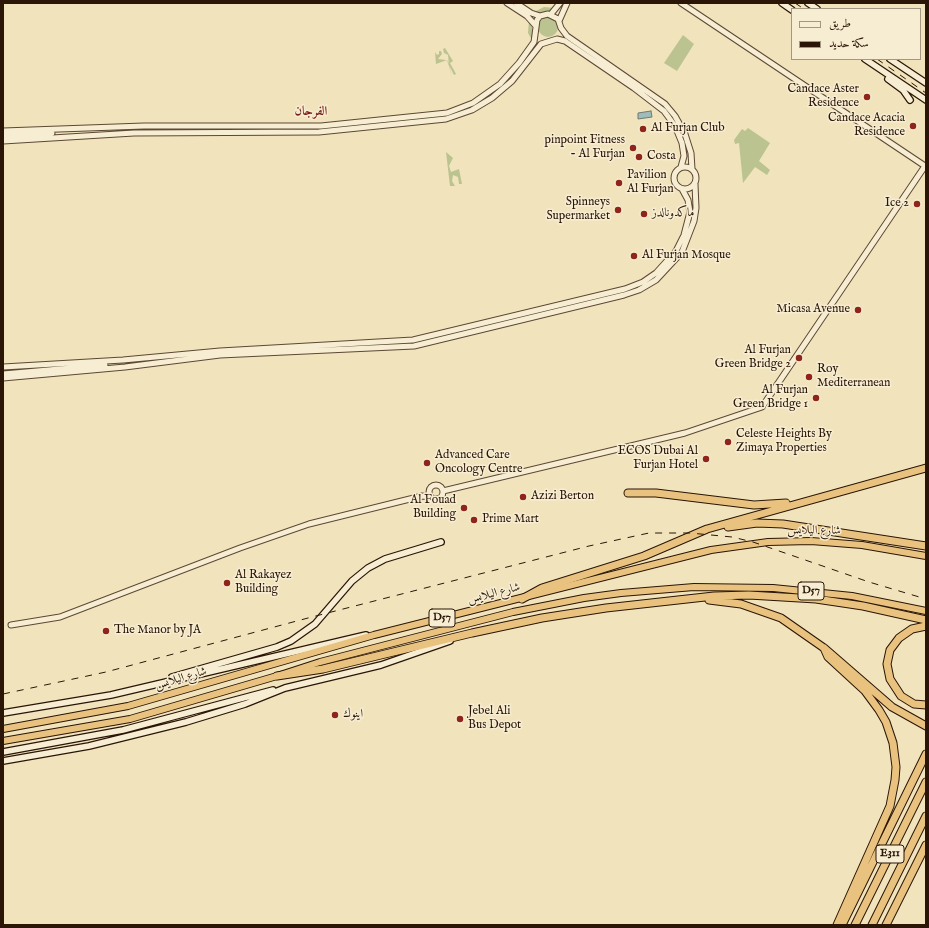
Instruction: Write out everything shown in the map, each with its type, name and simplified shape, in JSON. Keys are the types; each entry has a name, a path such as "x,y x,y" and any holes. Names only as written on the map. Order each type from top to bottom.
{"highway":[{"path":"522,599 542,588 628,562 707,529 926,468"},
{"path":"628,494 656,492 754,505 800,503"},
{"path":"687,538 732,526 770,523 926,546"},
{"name":"شارع اليلايس","path":"3,729 128,706 374,635 522,599 711,550 768,542 836,542 926,556"},
{"name":"شارع اليلايس","path":"3,741 130,719 320,662 513,612 584,598 642,591 702,587 773,588 852,596 926,611"},
{"path":"277,676 323,669 472,633 606,608 733,595 782,596 863,606 926,620"},
{"path":"677,600 732,602 760,610 786,622 824,648 892,707 926,726"},
{"path":"926,626 912,629 899,638 890,650 887,664 890,679 901,696 914,704 926,705"},
{"path":"824,648 828,657 864,691 879,710 886,722 893,743 896,767 896,780 890,806 837,925"},
{"path":"842,925 926,754"},
{"name":"E311","path":"855,925 926,782"},
{"name":"E311","path":"872,925 926,816"},
{"path":"886,925 925,848"}],"main road":[{"path":"782,3 791,9"},
{"path":"867,60 926,100"},
{"path":"892,60 926,83"},
{"path":"879,68 888,78 903,90 910,100"},
{"path":"154,685 172,677 277,647 291,641 315,624 352,580 368,568 385,559 441,542"},
{"path":"3,752 75,741 140,726 261,693 381,665 472,633"},
{"path":"3,713 111,695 358,636 374,635"},
{"path":"3,762 120,739 186,722 245,704 279,690"},
{"path":"3,758 24,755 38,756"}],"street":[{"path":"3,131 160,126 321,126 447,112 474,103 500,84 530,48 536,37 535,25 527,16 507,3"},
{"path":"516,3 540,16 551,14 560,3"},
{"path":"555,39 561,28 560,21 562,12 568,3"},
{"path":"443,491 685,433 762,407 926,166 681,3"},
{"path":"551,14 560,21"},
{"path":"535,25 540,16"},
{"path":"3,367 123,360 220,351 409,340 634,292 663,275 682,252 690,234 696,208 696,178 692,169 691,153 685,134 675,116 665,104 568,36 561,28"},
{"path":"536,32 540,38 564,41 650,99 664,111 675,126 682,143 684,156 681,167 676,171 674,180 676,186 682,189 688,189 695,184"},
{"path":"3,141 134,133 319,132 446,119 472,110 500,92 520,72 539,46 548,40"},
{"path":"3,136 81,132 103,128"},
{"path":"681,167 692,169"},
{"path":"3,378 125,367 212,356 411,346 562,307 630,287 648,279 661,269 676,250 687,226 690,206 682,189"},
{"path":"3,374 92,366 117,363 123,360"},
{"path":"436,485 441,487 443,491 443,496 439,499 434,499 430,494 431,487 436,485"},
{"path":"11,624 60,617 300,527 430,494"}],"green space":[{"path":"544,7 555,8 550,12 540,14 534,12"},
{"path":"548,17 555,20 558,27 555,34 548,37 541,34 538,27 541,20"},
{"path":"529,20 532,27 532,40 528,33"},
{"path":"683,35 694,44 677,71 664,63"},
{"path":"445,48 453,61 450,63 456,74 454,75 449,65 448,55 444,53 443,49"},
{"path":"439,51 441,51 442,54 438,59 446,60 436,64 435,52 437,55 439,54"},
{"path":"748,128 770,143 759,161 770,170 767,175 755,167 743,183 739,143 735,144 734,140 742,129 745,131"},
{"path":"446,152 453,158 449,166 451,172 459,169 462,184 459,184 458,177 453,175 452,181 455,186 450,186"}],"water":[{"path":"651,111 652,117 638,119 638,113"}],"railway":[{"path":"795,3 802,8"},
{"path":"878,60 926,93"},
{"path":"3,694 106,672 308,618 589,546 649,533 690,533 732,537 753,542 869,582 926,599"}],"place":[{"name":"Candace Aster Residence","path":"867,97"},
{"name":"Candace Acacia Residence","path":"913,126"},
{"name":"Al Furjan Club","path":"643,129"},
{"name":"pinpoint Fitness - Al Furjan","path":"633,148"},
{"name":"Costa","path":"639,157"},
{"name":"Pavilion Al Furjan","path":"619,183"},
{"name":"Ice 2","path":"917,204"},
{"name":"Spinneys Supermarket","path":"618,210"},
{"name":"ماكدونالدز","path":"644,214"},
{"name":"Al Furjan Mosque","path":"634,256"},
{"name":"Micasa Avenue","path":"858,310"},
{"name":"Al Furjan Green Bridge 2","path":"799,358"},
{"name":"Roy Mediterranean","path":"809,377"},
{"name":"Al Furjan Green Bridge 1","path":"816,398"},
{"name":"Celeste Heights By Zimaya Properties","path":"728,442"},
{"name":"ECOS Dubai Al Furjan Hotel","path":"706,459"},
{"name":"Advanced Care Oncology Centre","path":"427,463"},
{"name":"Azizi Berton","path":"523,497"},
{"name":"Al Fouad Building","path":"464,508"},
{"name":"Prime Mart","path":"474,520"},
{"name":"Al Rakayez Building","path":"227,583"},
{"name":"The Manor by JA","path":"106,631"},
{"name":"اينوك","path":"335,715"},
{"name":"Jebel Ali Bus Depot","path":"460,719"}],"district":[{"name":"الفرجان","path":"311,112"}]}
